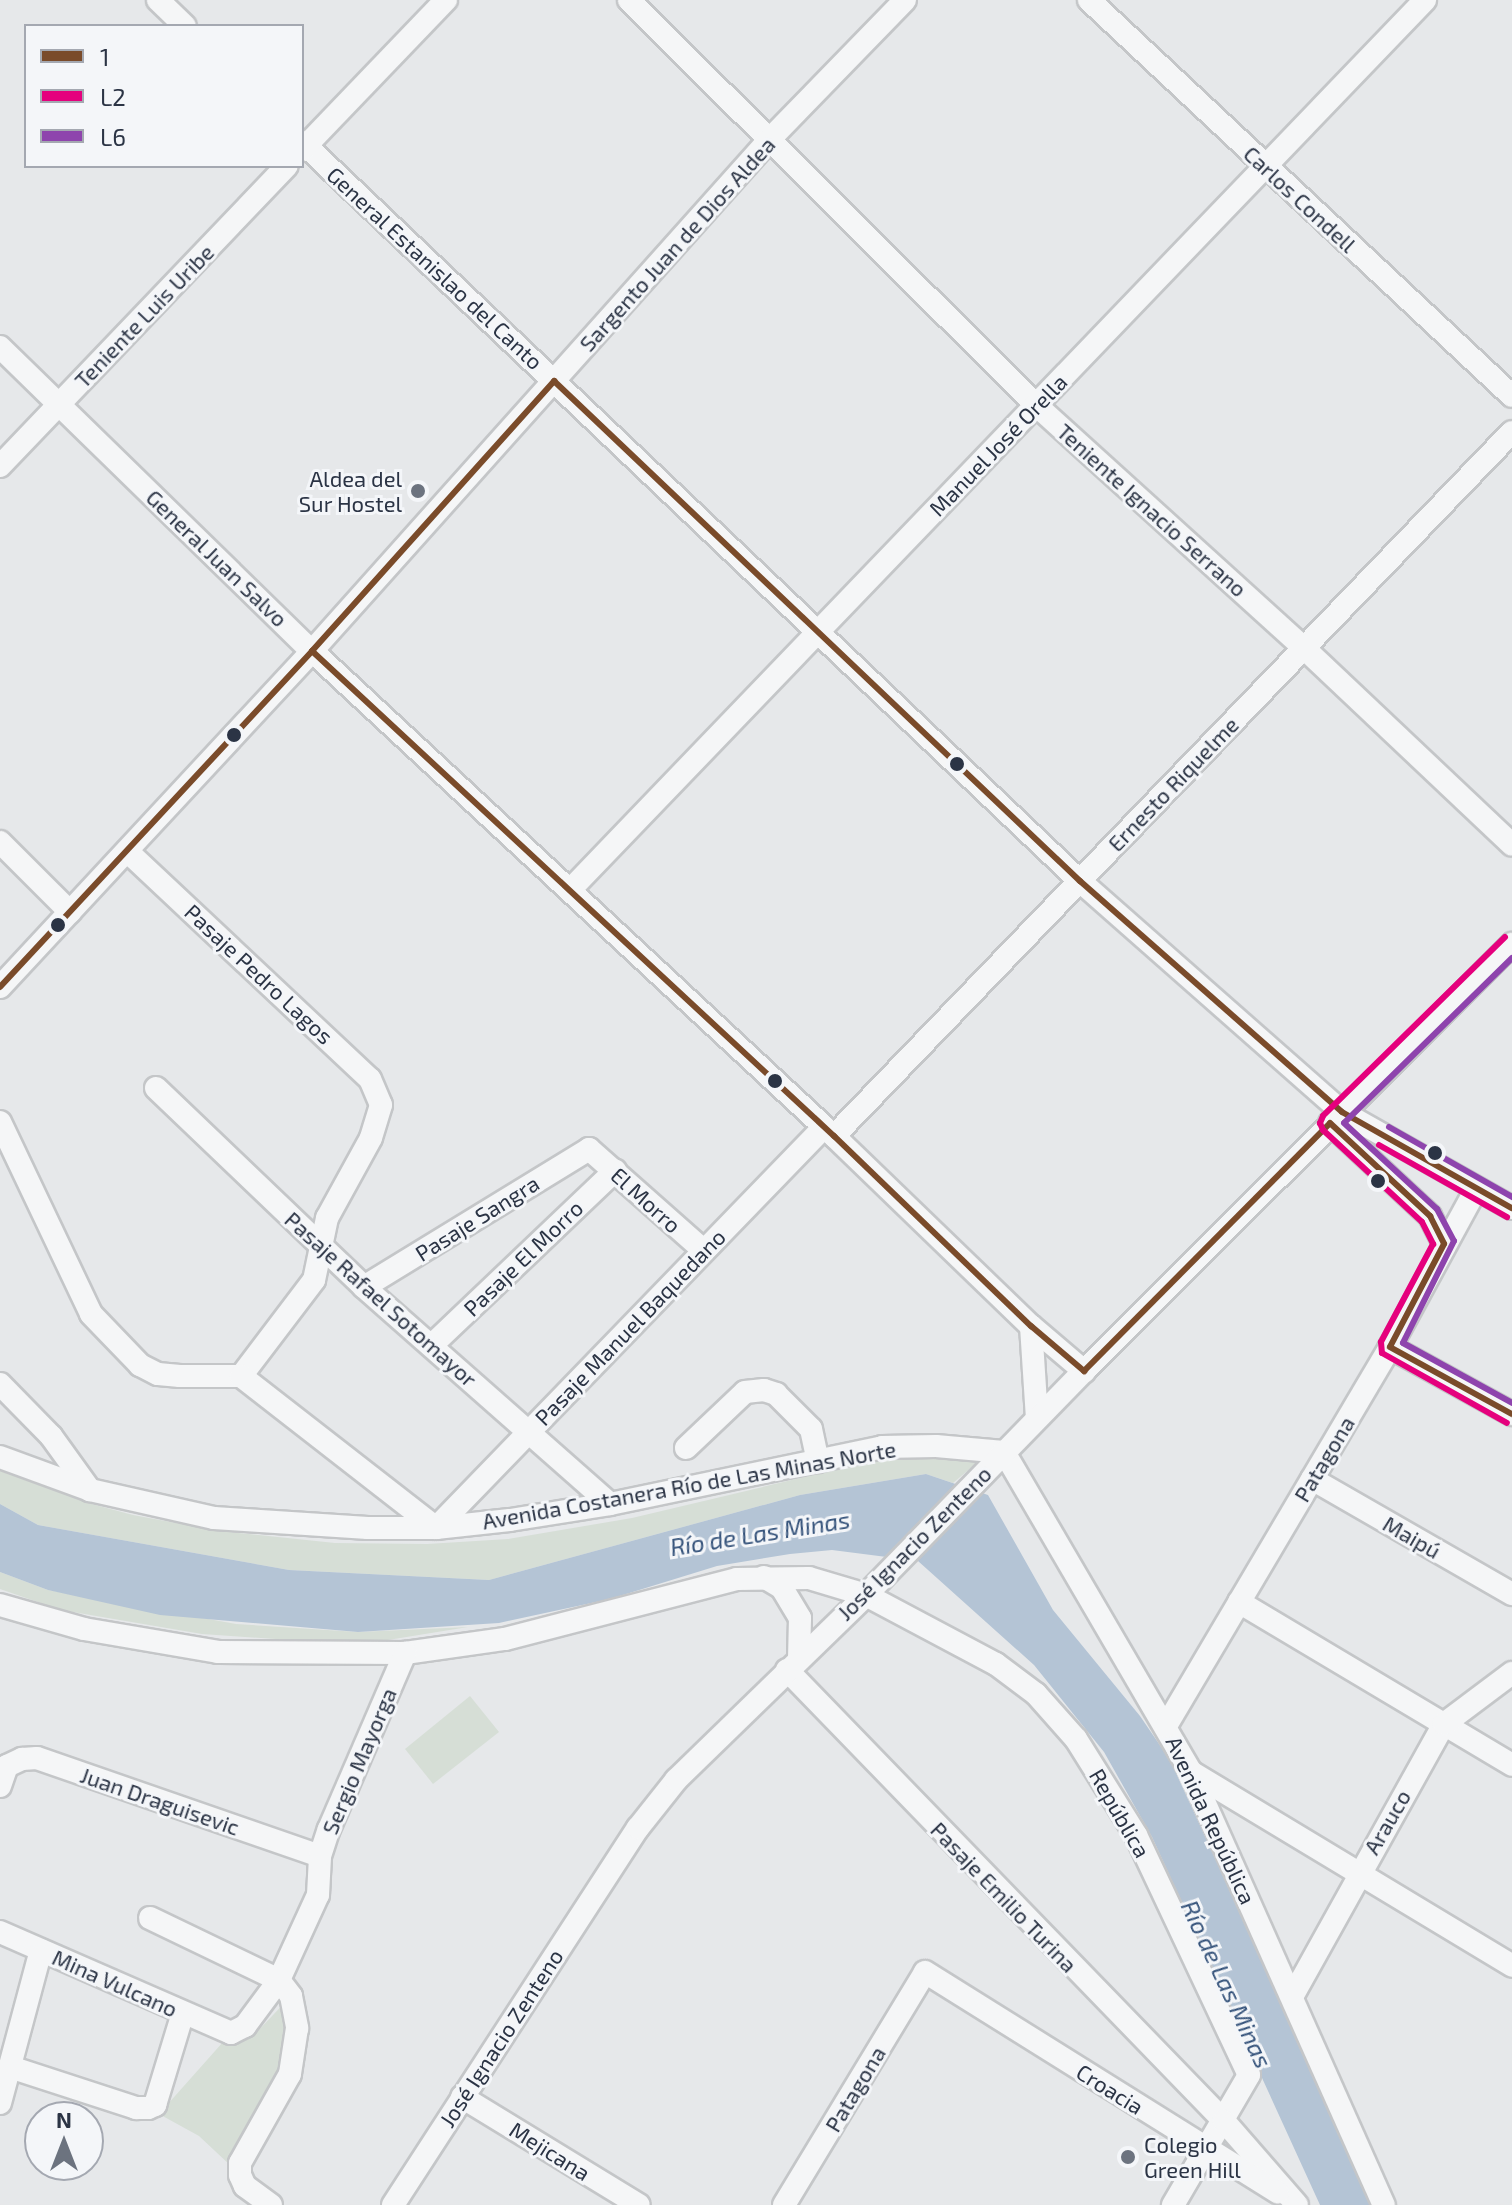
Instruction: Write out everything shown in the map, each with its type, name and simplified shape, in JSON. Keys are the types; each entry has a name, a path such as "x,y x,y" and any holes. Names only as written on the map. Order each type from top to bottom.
{"street":[{"path":"158,0 183,24"},
{"name":"Teniente Ignacio Serrano","path":"629,0 1036,405 1304,648 1512,845"},
{"name":"Sargento Juan de Dios Aldea","path":"0,987 312,651 769,140 905,0"},
{"name":"Carlos Condell","path":"1089,0 1512,396"},
{"name":"Manuel José Orella","path":"571,889 1425,0"},
{"path":"304,145 441,2"},
{"name":"General Estanislao del Canto","path":"304,147 817,634 1336,1118"},
{"name":"Teniente Luis Uribe","path":"0,466 285,168"},
{"name":"General Juan Salvo","path":"0,347 312,651 571,889 1031,1326 1084,1371"},
{"name":"Ernesto Riquelme","path":"829,1132 1080,881 1512,432"},
{"path":"0,842 70,912"},
{"name":"Pasaje Pedro Lagos","path":"127,851 370,1079 381,1105 371,1138 327,1218 323,1249"},
{"name":"José Ignacio Zenteno","path":"393,2205 638,1828 676,1780 866,1595 1037,1418 1512,944"},
{"name":"Pasaje Rafael Sotomayor","path":"156,1088 364,1287 610,1504"},
{"path":"1336,1118 1512,1208"},
{"path":"1336,1118 1430,1216 1444,1244"},
{"path":"0,1122 91,1314 140,1365 158,1374 241,1376 436,1528"},
{"name":"Pasaje Manuel Baquedano","path":"436,1528 703,1250 829,1132"},
{"name":"El Morro","path":"589,1149 703,1250"},
{"name":"Pasaje Sangra","path":"364,1287 589,1149"},
{"name":"Pasaje El Morro","path":"432,1345 615,1171"},
{"name":"Patagona","path":"1166,1726 1390,1347 1476,1189"},
{"path":"241,1376 314,1280 323,1249"},
{"path":"1031,1326 1037,1418"},
{"path":"1390,1347 1512,1414"},
{"path":"0,1384 51,1436 90,1490"},
{"path":"686,1448 745,1392 764,1390 776,1394 811,1429 818,1461"},
{"name":"Avenida Costanera Río de Las Minas Norte","path":"0,1457 90,1490 214,1518 368,1528 436,1528 610,1504 882,1447 936,1446 1004,1452"},
{"name":"Avenida República","path":"1004,1452 1191,1772 1384,2205"},
{"name":"Maipú","path":"1312,1479 1512,1594"},
{"path":"0,1605 84,1629 218,1652 405,1653 505,1639 709,1585 764,1577 809,1578 866,1595"},
{"path":"764,1577 782,1588 800,1618 793,1664"},
{"name":"República","path":"866,1595 996,1664 1036,1694 1076,1739 1136,1835 1249,2075 1224,2121"},
{"path":"1239,1602 1512,1765"},
{"name":"Sergio Mayorga","path":"231,2033 245,2026 279,1980 318,1895 320,1856 405,1653"},
{"name":"Pasaje Emilio Turina","path":"793,1664 1224,2121 1297,2204"},
{"name":"Arauco","path":"1292,1997 1358,1873 1444,1724 1512,1673"},
{"name":"Juan Draguisevic","path":"2,1771 22,1759 37,1758 320,1856"},
{"path":"1191,1772 1512,1966"},
{"path":"150,1918 279,1980 291,1996 295,2018 294,2059 290,2074 245,2152 240,2175 252,2193 271,2205"},
{"name":"Mina Vulcano","path":"0,1932 231,2033"},
{"path":"0,2103 41,1950"},
{"name":"Patagona","path":"784,2205 925,1972"},
{"name":"Croacia","path":"925,1972 1205,2150 1297,2204"},
{"path":"10,2067 136,2108 148,2108 155,2105 183,2013"},
{"name":"Mejicana","path":"462,2097 639,2205"},
{"path":"1173,2205 1224,2121"}],"shaded area":[{"path":"909,1455 955,1455 979,1461 953,1483 926,1474 800,1495 489,1580 289,1570 38,1525 0,1504 0,1467 88,1503 219,1531 335,1543 427,1544 508,1539 632,1518"},
{"path":"0,1572 48,1590 236,1624 358,1632 468,1627 388,1640 290,1640 202,1634 61,1610 0,1589"},
{"path":"470,1696 499,1732 433,1784 405,1749"},
{"path":"291,1996 290,2074 231,2166 199,2136 159,2114 231,2033 255,2034"}],"water":[{"name":"Río de Las Minas","path":"926,1474 988,1495 1053,1610 1140,1716 1170,1760 1374,2205 1320,2205 1152,1837 1104,1752 1034,1665 918,1561 832,1550 790,1554 717,1566 610,1599 499,1623 358,1632 160,1615 48,1590 0,1572 0,1504 38,1525 289,1570 489,1580 800,1495"}],"transit line":[{"name":"1","path":"0,987 312,651 554,381 1080,881 1342,1112 1512,1208"},
{"name":"1","path":"312,651 834,1136 1031,1326 1084,1371 1330,1123 1430,1216 1444,1244 1390,1347 1512,1414"},
{"name":"L2","path":"1505,937 1323,1116 1320,1123 1323,1130 1422,1222 1433,1244 1381,1342 1382,1353 1507,1423"},
{"name":"L6","path":"1512,958 1344,1123 1437,1209 1454,1241 1403,1343 1512,1403"},
{"name":"L6","path":"1389,1127 1512,1197"},
{"name":"L2","path":"1379,1145 1507,1217"}],"place":[{"name":"Aldea del Sur Hostel","path":"418,491"},
{"name":"Colegio Green Hill","path":"1128,2157"}]}
